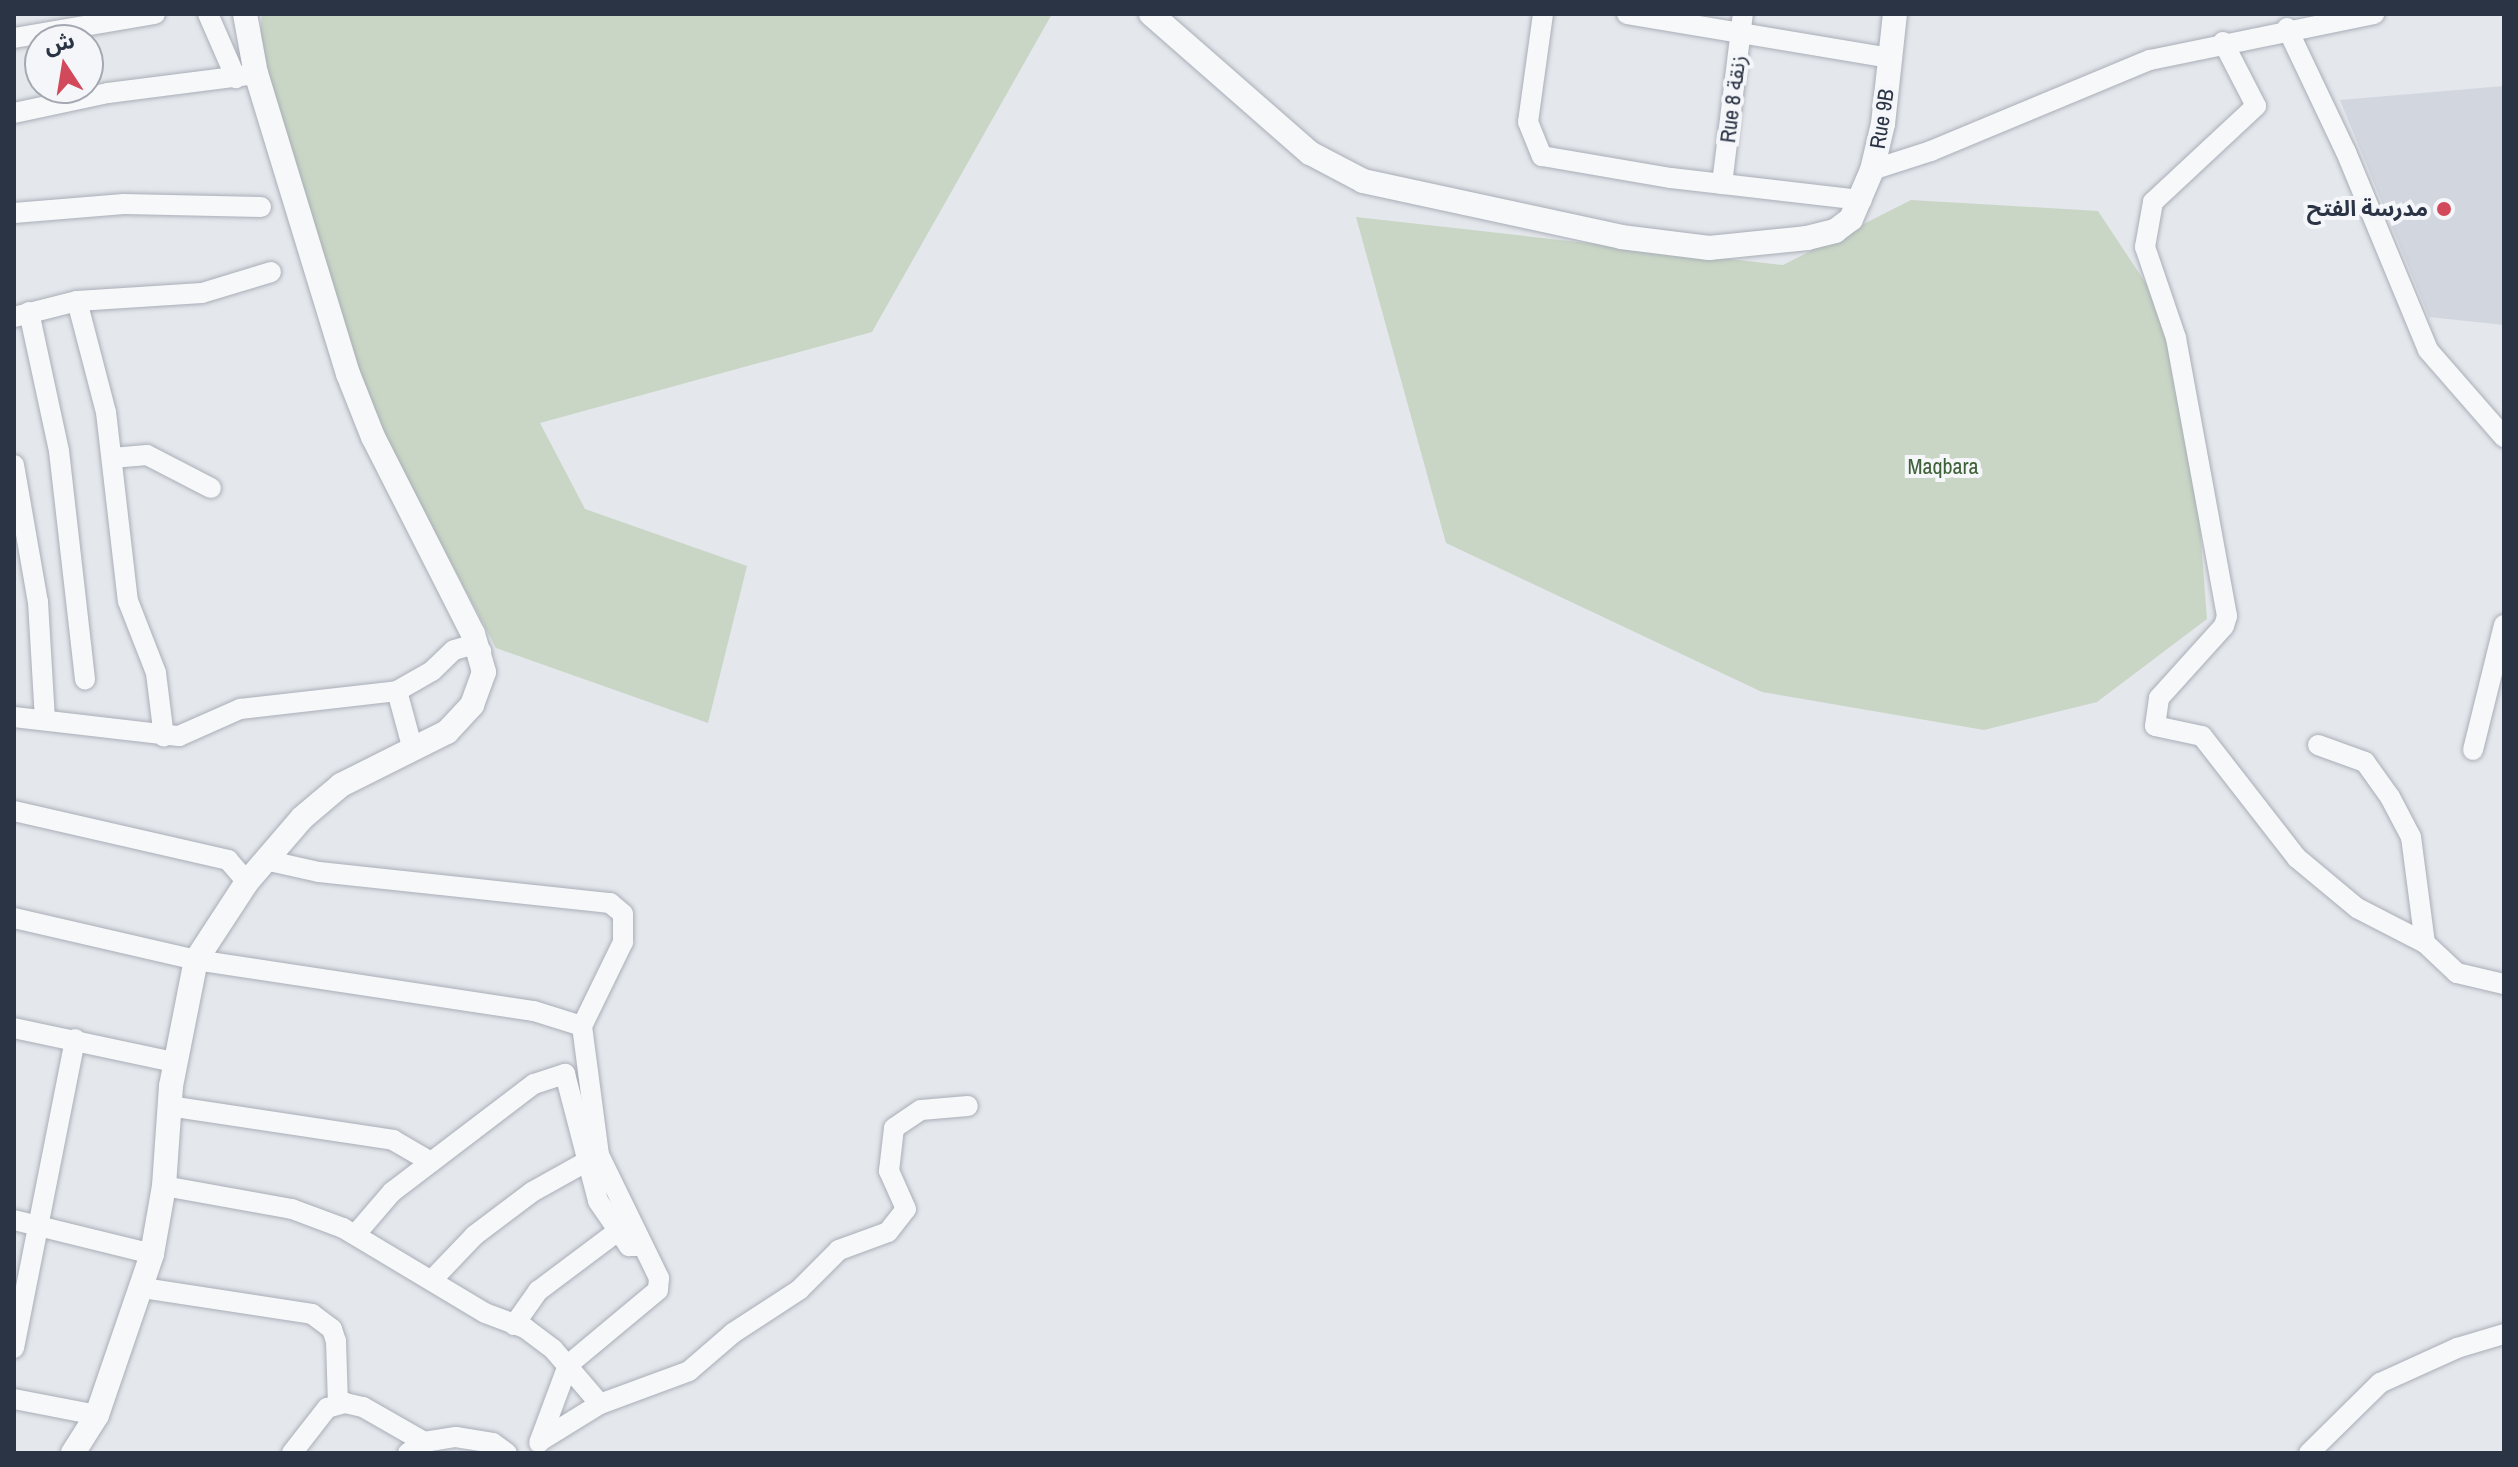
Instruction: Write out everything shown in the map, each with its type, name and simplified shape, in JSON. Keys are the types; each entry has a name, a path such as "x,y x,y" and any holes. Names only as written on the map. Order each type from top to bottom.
{"street":[{"path":"14,38 155,14"},
{"path":"73,1453 97,1415 143,1288 152,1254 164,1186 174,1062 196,960 265,860 341,785 447,732 472,705 484,672 481,651 363,416 246,76 208,14"},
{"path":"245,14 246,76"},
{"path":"1151,14 1310,153 1375,185 1607,234 1693,247 1807,238 1835,231 1856,209"},
{"path":"1543,14 1528,122 1537,152 1574,164 1722,184 1856,209"},
{"path":"1627,14 1742,23 1891,58"},
{"name":"Rue 9B","path":"1856,209 1872,170 1891,58 1895,14"},
{"path":"1872,170 1931,151 2150,60 2287,28 2374,14"},
{"name":"Rue 8 زنقة","path":"1722,184 1742,23"},
{"path":"2287,28 2346,152 2428,350 2504,437"},
{"path":"2223,42 2256,106 2153,202 2145,247 2176,338 2227,616 2224,626 2159,698 2155,726 2202,736 2297,858 2357,908 2425,943 2457,973 2504,984"},
{"path":"14,113 108,93 246,76"},
{"path":"14,213 124,204 261,207"},
{"path":"85,680 59,451 22,314 77,301 202,293 271,272"},
{"path":"77,301 103,397 128,601 156,673 164,737"},
{"path":"112,458 147,455 211,488"},
{"path":"14,465 38,602 45,720"},
{"path":"2473,750 2504,625"},
{"path":"14,717 164,737 179,736 240,709 397,691 432,671 454,650 471,645 481,651"},
{"path":"397,691 413,750"},
{"path":"2318,745 2365,762 2390,797 2411,837 2425,943"},
{"path":"14,811 228,860 247,882"},
{"path":"265,860 319,872 610,903 623,914 623,942 582,1026 594,1139 607,1180 658,1271 658,1290 568,1365 534,1448"},
{"path":"14,918 196,960 534,1011 582,1026"},
{"path":"14,1028 174,1062"},
{"path":"14,1348 75,1039"},
{"path":"355,1235 392,1192 431,1162 534,1084 565,1074 598,1201 629,1246 642,1246"},
{"path":"169,1106 393,1140 431,1162"},
{"path":"534,1448 600,1404 689,1371 733,1333 799,1290 839,1250 888,1232 906,1209 889,1171 894,1128 921,1110 968,1106"},
{"path":"432,1280 475,1235 532,1192 586,1162"},
{"path":"164,1186 292,1209 355,1235 514,1325 568,1365 600,1404"},
{"path":"14,1220 152,1254"},
{"path":"514,1325 538,1291 618,1231"},
{"path":"143,1288 312,1314 332,1329 336,1341 338,1404"},
{"path":"2309,1453 2380,1383 2457,1348 2504,1334"},
{"path":"14,1399 97,1415"},
{"path":"292,1453 327,1408 338,1404 363,1407 416,1447 474,1438 507,1453"}],"shaded area":[{"name":"مدرسة الفتح","path":"2504,86 2504,325 2429,317 2340,100"}],"green space":[{"path":"262,14 1052,14 872,332 540,423 585,509 747,566 708,723 496,648 366,401 259,53"},
{"name":"Maqbara","path":"1911,200 2098,211 2186,344 2207,619 2097,702 1984,730 1762,692 1446,543 1356,217 1783,265"}],"place":[{"name":"مدرسة الفتح","path":"2444,209"}]}
